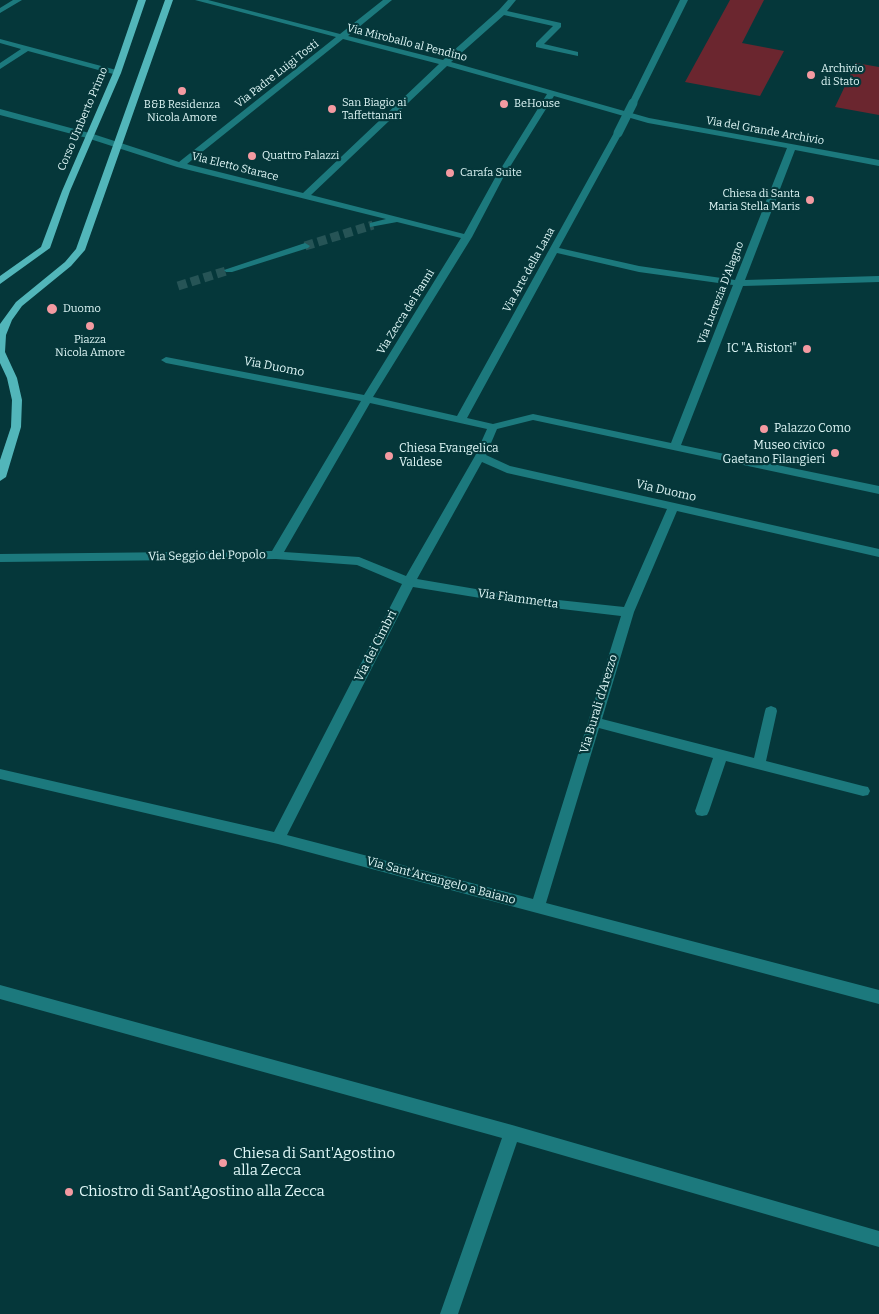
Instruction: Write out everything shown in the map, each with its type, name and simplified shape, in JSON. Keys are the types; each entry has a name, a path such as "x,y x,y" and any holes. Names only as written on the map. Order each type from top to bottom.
{"main road":[{"name":"Corso Umberto Primo","path":"0,281 45,248 66,191 116,73 142,0"},
{"path":"0,477 16,427 17,400 12,378 0,352 1,335 6,319 19,304 68,264 80,250 158,26 169,0"}],"street":[{"path":"0,11 18,0"},
{"name":"Via Miroballo al Pendino","path":"199,0 444,63 609,109"},
{"name":"Via Padre Luigi Tosti","path":"180,165 388,0"},
{"path":"305,196 444,63 502,12 512,0"},
{"name":"Via Arte della Lana","path":"461,419 618,133 684,0"},
{"path":"502,12 558,25 539,45 575,54"},
{"path":"0,40 116,73"},
{"path":"0,67 28,48"},
{"name":"Via Zecca dei Panni","path":"276,555 367,399 467,237 496,183 552,93"},
{"name":"Via del Grande Archivio","path":"609,109 648,120 879,163"},
{"path":"0,119 4,113"},
{"name":"Via Eletto Starace","path":"4,113 90,136 180,165 467,237"},
{"name":"Via Lucrezia D'Alagno","path":"675,448 792,147"},
{"path":"373,225 396,219"},
{"path":"229,270 305,246"},
{"path":"554,250 639,269 738,283 879,279"},
{"name":"Via Duomo","path":"166,360 367,399 493,427 533,417 879,490"},
{"path":"480,456 493,427"},
{"name":"Via Duomo","path":"480,456 507,469 879,553"},
{"name":"Via dei Cimbri","path":"278,838 409,582 480,456"},
{"name":"Via Burali d'Arezzo","path":"538,907 628,612 674,506"},
{"name":"Via Seggio del Popolo","path":"0,558 276,555 359,561 409,582"},
{"name":"Via Fiammetta","path":"409,582 511,599 628,612"},
{"path":"759,764 771,711"},
{"path":"594,722 863,791"},
{"path":"702,811 721,755"},
{"name":"Via Sant'Arcangelo a Baiano","path":"0,774 278,838 879,997"},
{"path":"0,992 512,1133 879,1239"},
{"path":"449,1314 512,1133"}],"shaded area":[{"path":"730,0 764,0 742,43 784,51 760,96 685,82"},
{"path":"856,63 879,67 879,115 835,107"}],"tunnel":[{"path":"305,246 373,225"},
{"path":"178,286 229,270"}],"place":[{"name":"Archivio di Stato","path":"811,75"},
{"name":"B&B Residenza Nicola Amore","path":"182,91"},
{"name":"BeHouse","path":"504,104"},
{"name":"San Biagio ai Taffettanari","path":"332,109"},
{"name":"Quattro Palazzi","path":"252,156"},
{"name":"Carafa Suite","path":"450,173"},
{"name":"Chiesa di Santa Maria Stella Maris","path":"810,200"},
{"name":"Duomo","path":"52,309"},
{"name":"Piazza Nicola Amore","path":"90,326"},
{"name":"IC \"A.Ristori\"","path":"807,349"},
{"name":"Palazzo Como","path":"764,429"},
{"name":"Museo civico Gaetano Filangieri","path":"835,453"},
{"name":"Chiesa Evangelica Valdese","path":"389,456"},
{"name":"Chiesa di Sant'Agostino alla Zecca","path":"223,1163"},
{"name":"Chiostro di Sant'Agostino alla Zecca","path":"69,1192"}]}
